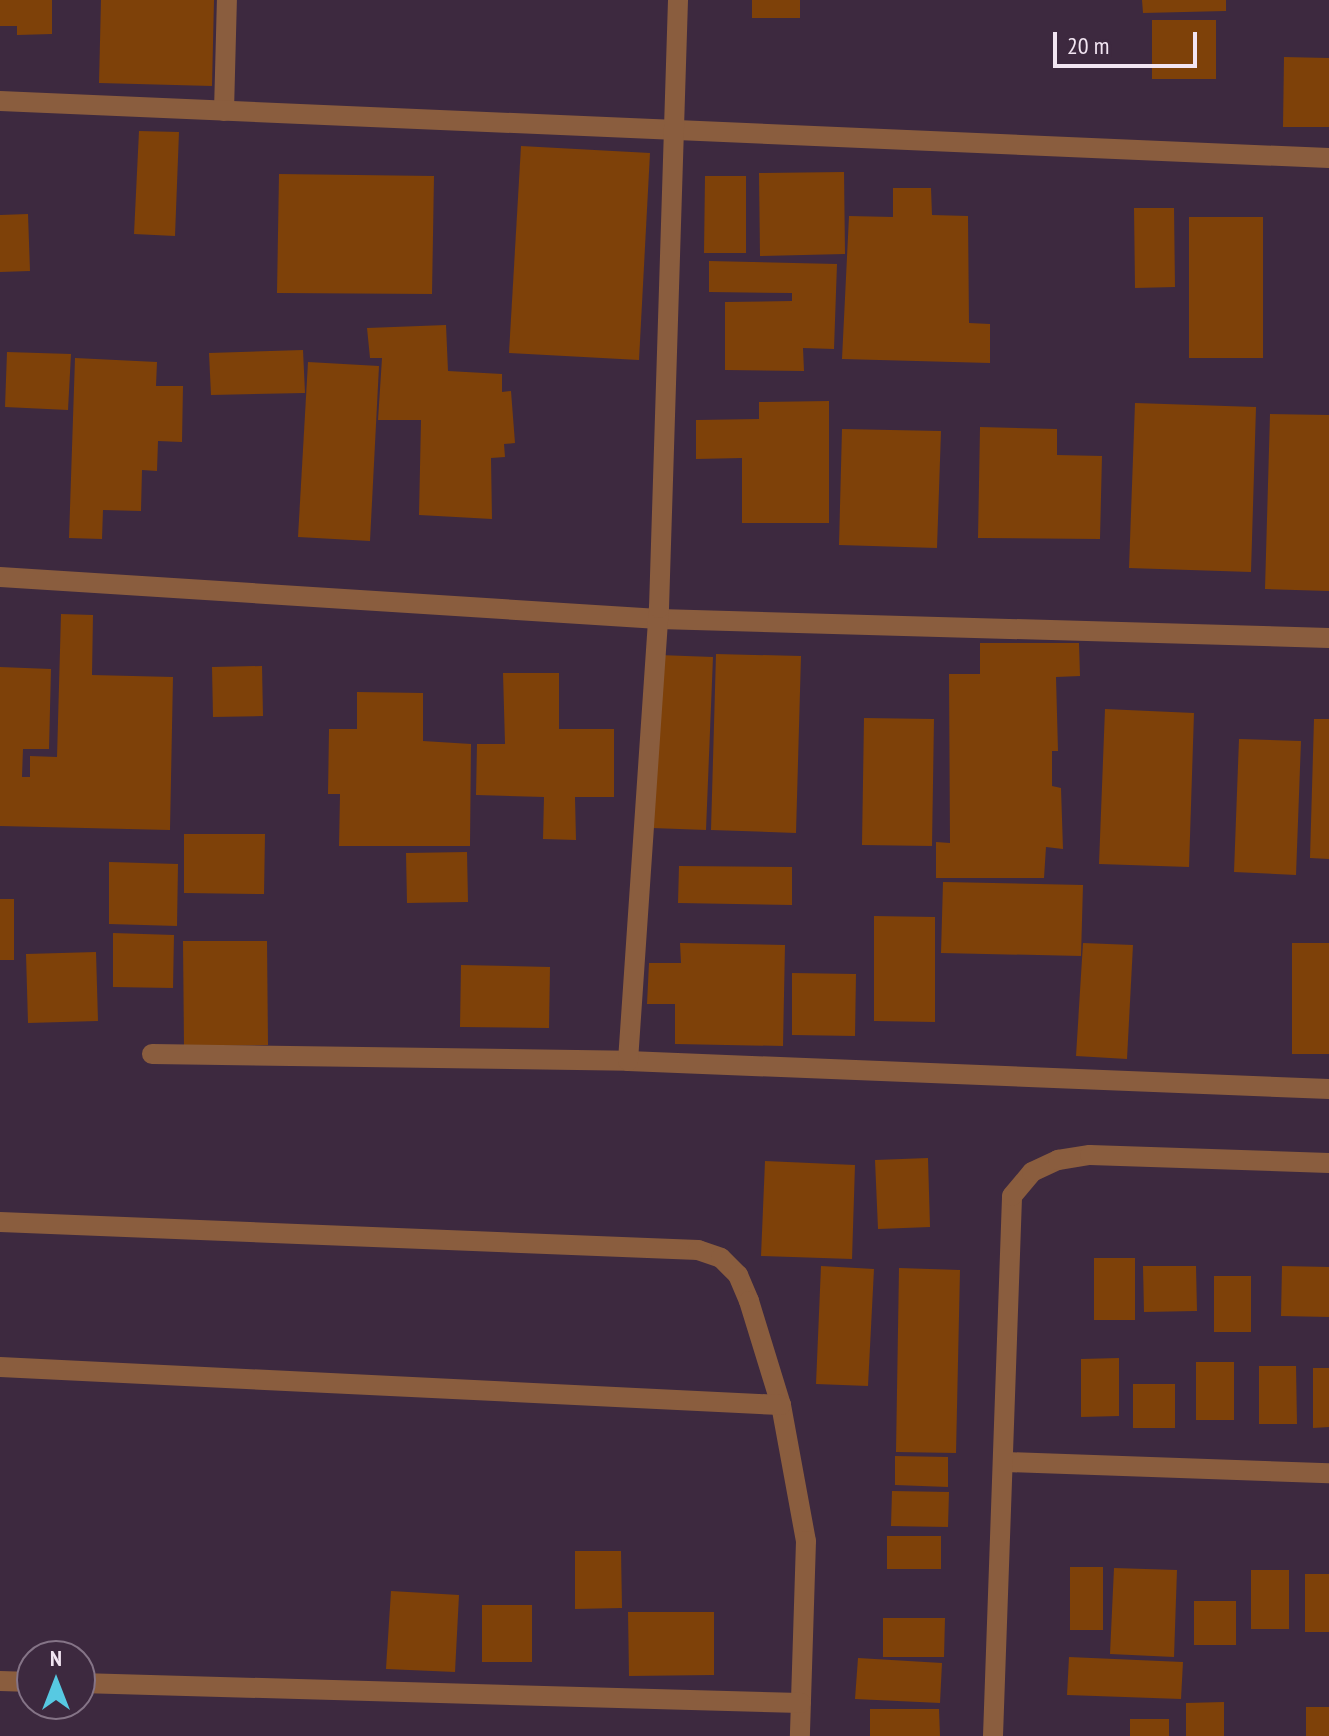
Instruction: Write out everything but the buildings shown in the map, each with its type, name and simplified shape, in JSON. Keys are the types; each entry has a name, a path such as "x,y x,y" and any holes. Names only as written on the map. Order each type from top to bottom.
{"street":[{"path":"224,111 227,0"},
{"path":"628,1061 659,619 678,0"},
{"path":"0,101 1329,158"},
{"path":"0,577 659,619 1329,638"},
{"path":"152,1054 628,1061 1329,1089"},
{"path":"993,1736 1007,1462 1012,1196 1032,1172 1058,1160 1090,1155 1329,1163"},
{"path":"0,1222 698,1250 721,1258 738,1275 781,1405 806,1541 800,1736"},
{"path":"0,1367 781,1405"},
{"path":"1007,1462 1329,1473"},
{"path":"96,1683 801,1703"}]}
